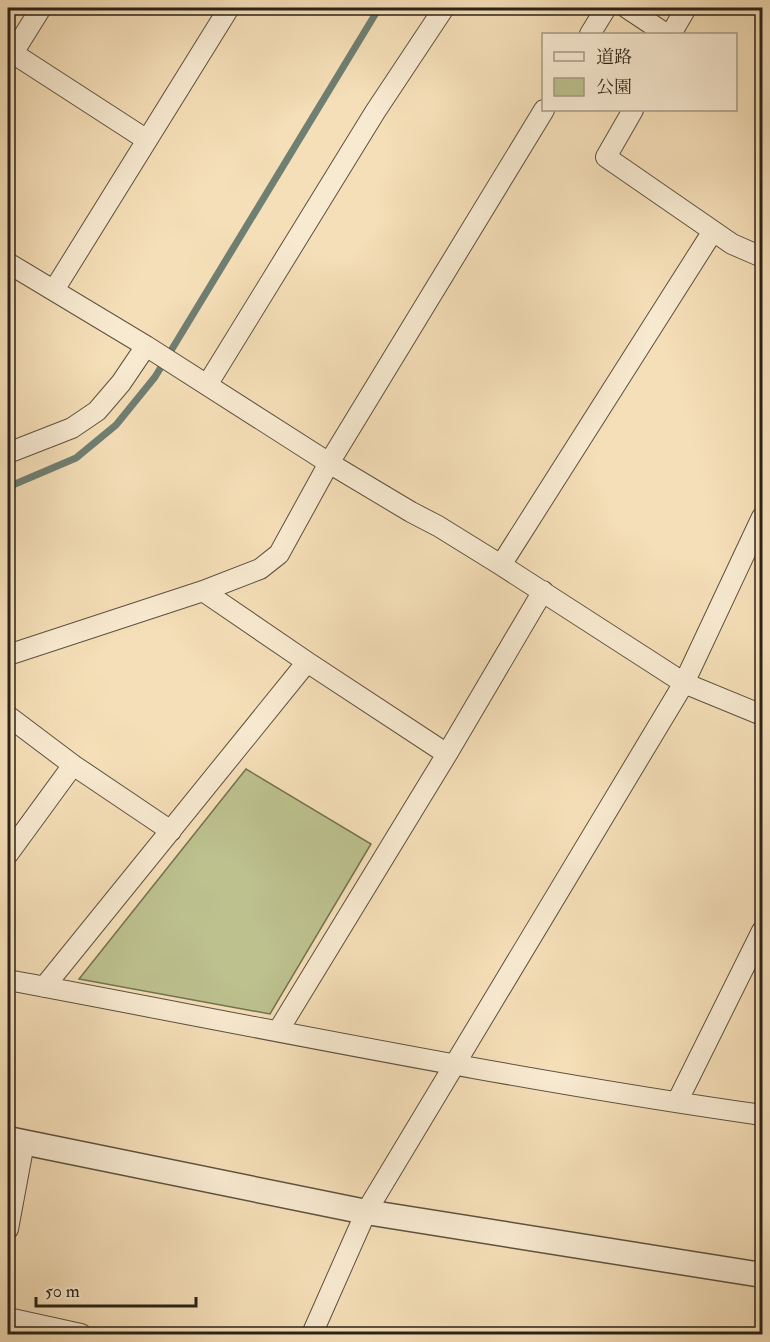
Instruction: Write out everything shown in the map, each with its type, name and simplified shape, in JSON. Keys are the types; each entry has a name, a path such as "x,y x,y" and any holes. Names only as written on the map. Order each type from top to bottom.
{"street":[{"path":"41,8 10,51 147,140"},
{"path":"54,290 229,8"},
{"path":"207,385 375,112 444,8"},
{"path":"591,33 606,8"},
{"path":"627,8 664,33"},
{"path":"672,33 686,8"},
{"path":"8,655 203,591 260,568 279,554 329,463 543,111"},
{"path":"632,111 606,157 732,244 762,258"},
{"path":"501,565 713,231"},
{"path":"8,263 177,365 329,463 438,526 543,591 684,683 762,715"},
{"path":"8,453 72,428 98,411 121,383 146,346"},
{"path":"312,1335 366,1212 684,683 762,517"},
{"path":"203,591 447,754"},
{"path":"278,1031 447,754 543,591"},
{"path":"44,987 307,662"},
{"path":"8,716 73,765 171,831"},
{"path":"11,842 73,765"},
{"path":"676,1102 762,931"},
{"path":"8,980 455,1064 762,1115"},
{"path":"8,1229 16,1141 366,1212 762,1275"},
{"path":"8,1318 81,1335"}],"green space":[{"path":"246,769 371,844 270,1014 79,979"}],"waterway":[{"path":"8,487 76,458 116,425 155,377 379,8"}]}
